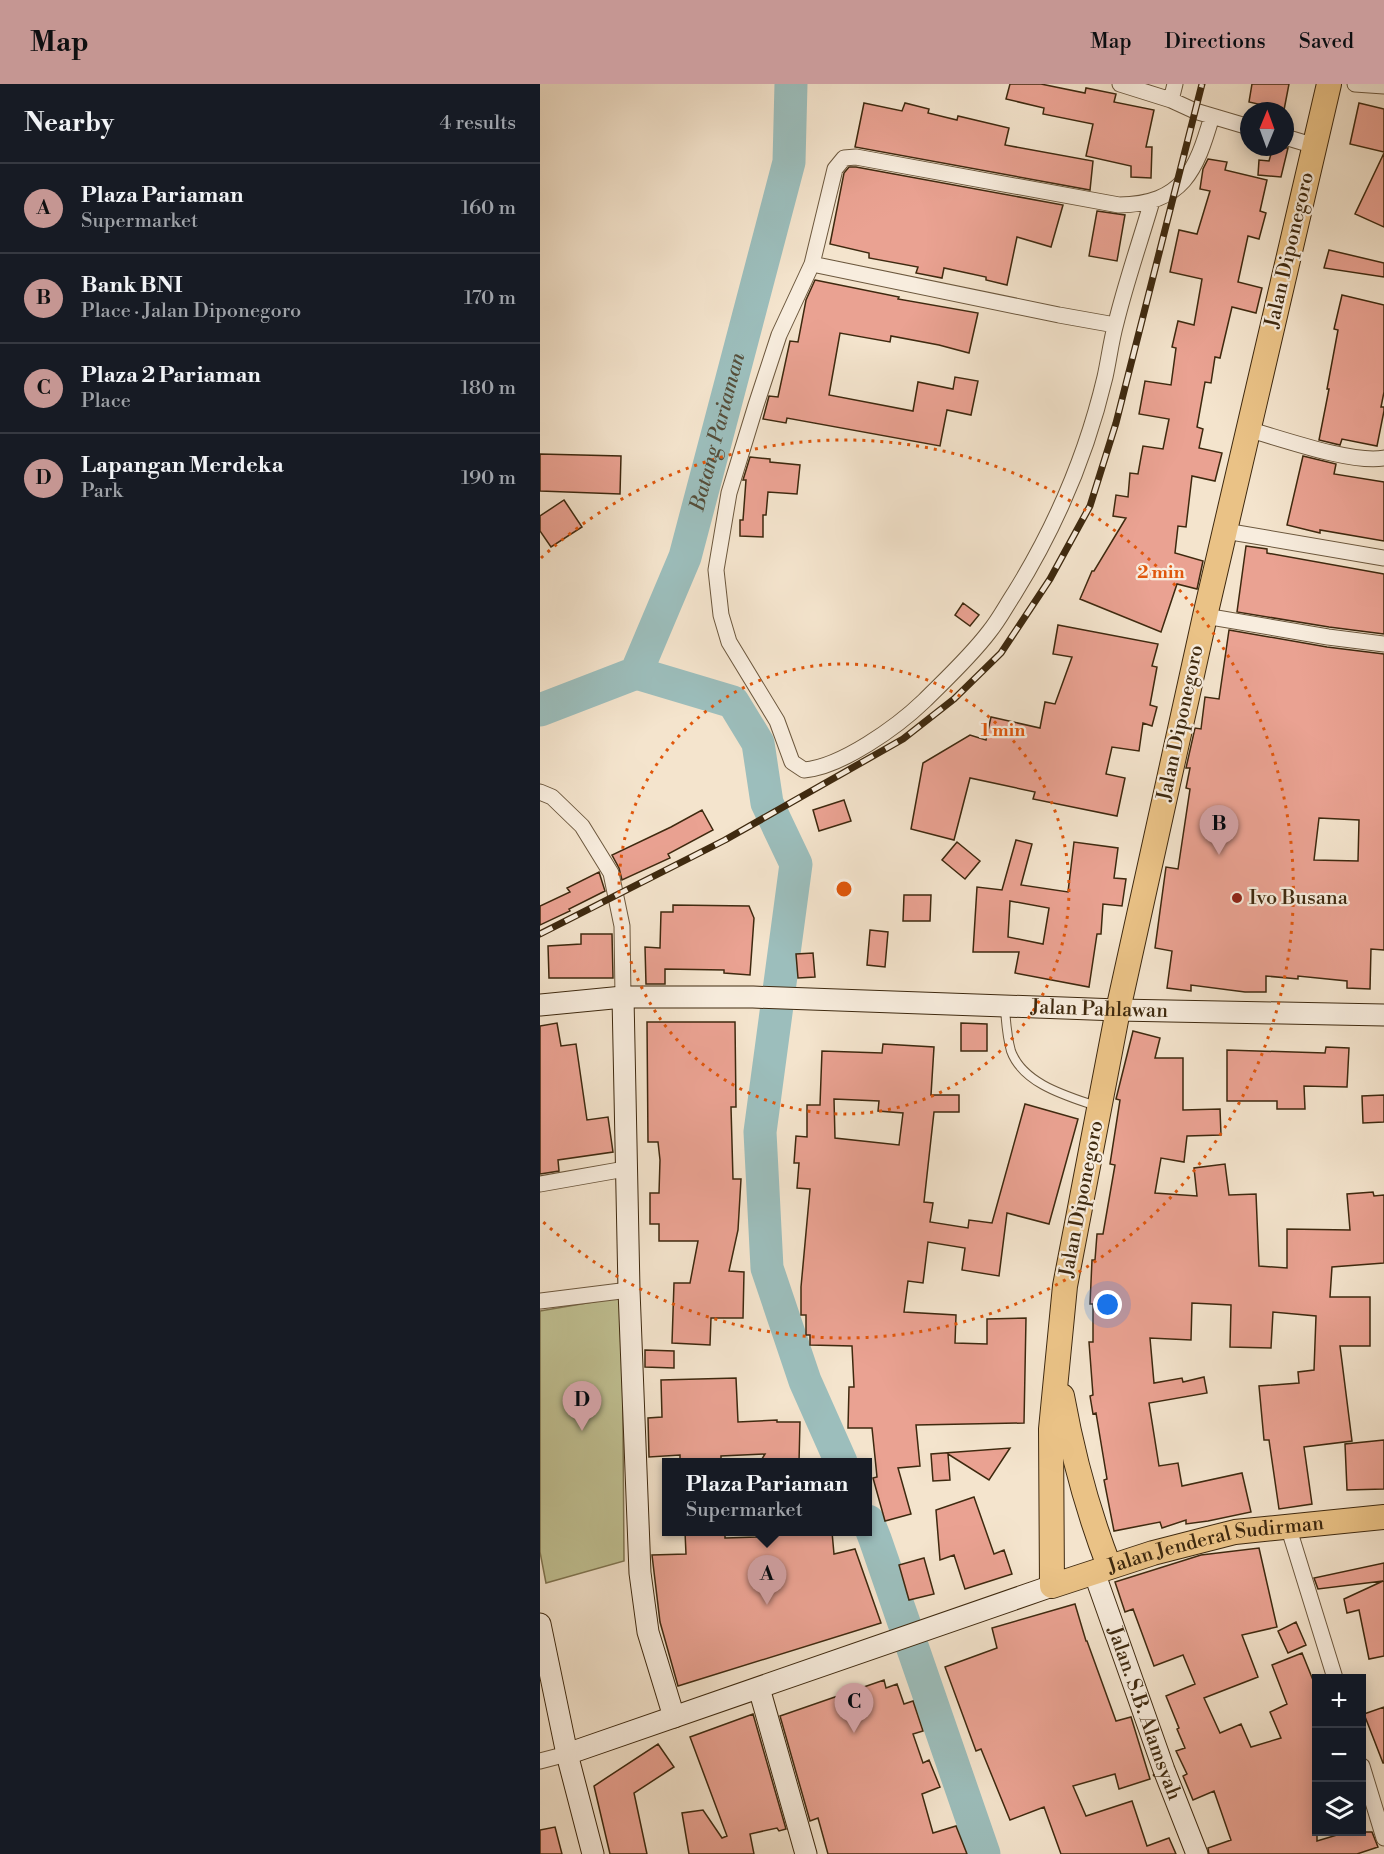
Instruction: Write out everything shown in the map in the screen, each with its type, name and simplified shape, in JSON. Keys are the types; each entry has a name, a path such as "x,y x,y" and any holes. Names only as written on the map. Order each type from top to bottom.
{"main road":[{"name":"Jalan Diponegoro","path":"1052,1586 1051,1429 1065,1286 1118,1010 1247,429 1329,84"},
{"name":"Jalan Diponegoro","path":"1057,1367 1069,1433 1101,1569"},
{"name":"Jalan Jenderal Sudirman","path":"1052,1586 1101,1569 1236,1532 1384,1517"}],"street":[{"path":"1120,84 1240,124"},
{"path":"1171,100 1175,84"},
{"path":"1355,84 1384,86"},
{"path":"1152,201 1115,325 1105,378 1067,493 1033,564 990,631 955,671 908,716 877,738 846,755 818,769 804,770 792,762 777,721 729,642 721,615 716,570 729,493 779,335 812,264 835,169 844,158 850,157 1119,206 1137,205 1152,201 1174,190 1193,170 1212,116"},
{"path":"1294,140 1315,146"},
{"path":"812,264 1115,325"},
{"path":"1247,429 1341,454 1361,458 1384,458"},
{"path":"1224,531 1384,558"},
{"path":"1205,616 1384,644"},
{"path":"540,792 552,797 582,826 610,873 622,926 625,1168 640,1572 648,1632 674,1717"},
{"name":"Jalan Pahlawan","path":"540,1005 623,997 753,997 1118,1010 1384,1015"},
{"path":"540,1184 625,1168"},
{"path":"540,1301 629,1290"},
{"path":"1287,1526 1334,1674"},
{"name":"Jalan. S.B. Alamsyah","path":"1101,1569 1164,1770 1197,1854"},
{"path":"540,1761 567,1754 1052,1586"},
{"path":"540,1624 567,1754 593,1854"},
{"path":"759,1688 806,1854"},
{"path":"1366,1779 1384,1838"}],"lane":[{"path":"1005,1005 1006,1028 1012,1053 1026,1072 1058,1092 1100,1108"}],"green space":[{"path":"622,1297 624,1561 546,1583 540,1552 540,1311"}],"building":[{"path":"1010,84 1041,84 1085,93 1086,88 1116,94 1114,102 1154,110 1146,147 1152,147 1151,178 1131,177 1131,166 1086,156 1093,124 1043,114 1044,108 1006,99"},
{"path":"1252,84 1289,84 1286,102 1249,102"},
{"path":"864,103 902,111 905,103 929,109 928,113 957,120 958,116 1009,128 1005,145 1093,161 1090,190 855,147"},
{"path":"1359,103 1384,109 1384,152 1350,144"},
{"path":"1384,153 1384,227 1355,214"},
{"path":"1270,156 1286,156 1281,177 1258,175 1259,160 1269,161"},
{"path":"1208,159 1227,162 1225,170 1267,180 1260,211 1266,213 1259,239 1248,236 1238,282 1262,288 1256,313 1232,307 1220,358 1215,357 1211,383 1205,382 1197,427 1203,429 1199,448 1222,453 1215,481 1192,476 1186,527 1178,526 1175,553 1203,561 1197,589 1177,584 1161,632 1080,599 1092,571 1126,518 1113,516 1116,495 1128,497 1130,473 1138,474 1143,446 1163,449 1169,419 1139,414 1145,381 1171,385 1176,348 1172,347 1178,321 1194,325 1202,279 1170,272 1179,230 1197,234 1210,191 1200,189 1203,169"},
{"path":"849,167 1063,205 1051,247 1017,237 1007,285 986,280 986,277 944,268 942,278 916,273 918,267 869,258 869,253 830,244 844,173"},
{"path":"1097,211 1125,215 1117,261 1089,256"},
{"path":"1329,250 1384,263 1384,277 1324,268"},
{"path":"815,280 899,297 898,299 978,313 969,353 891,336 890,342 840,333 829,395 913,411 918,382 953,389 955,377 978,381 971,415 947,410 940,446 787,418 786,423 763,419 769,396 778,397 790,341 798,342 806,300"},
{"path":"1342,295 1384,305 1384,392 1381,407 1384,407 1384,411 1377,446 1342,439 1340,445 1319,440 1338,330 1334,329"},
{"path":"540,454 621,456 620,494 540,491"},
{"path":"1303,456 1336,464 1334,474 1384,482 1384,541 1320,530 1320,533 1287,525"},
{"path":"750,457 800,465 797,494 768,492 766,515 763,515 763,537 740,536 746,480 743,480"},
{"path":"564,500 582,527 551,547 540,531 540,516"},
{"path":"1246,546 1267,549 1267,553 1384,574 1384,634 1237,612"},
{"path":"963,603 979,615 970,626 955,615"},
{"path":"1058,625 1158,644 1152,666 1157,667 1150,705 1157,707 1152,726 1143,723 1139,751 1112,747 1106,774 1125,778 1117,816 1033,799 1035,792 970,778 954,840 911,829 923,763 970,735 986,740 991,717 1040,728 1045,702 1055,704 1072,657 1053,654"},
{"path":"1229,630 1327,647 1384,654 1384,950 1371,949 1370,989 1347,988 1347,981 1298,976 1298,979 1266,976 1266,992 1245,992 1191,985 1191,991 1167,988 1172,951 1155,948 1166,867 1178,869 1190,789 1186,788 1190,768 1186,768 1195,728 1201,729 1205,697 1219,699","holes":["1319,818 1359,820 1358,861 1314,860"]},
{"path":"844,800 851,821 819,831 813,810"},
{"path":"702,810 713,830 668,854 670,858 622,880 612,855"},
{"path":"1016,840 1032,844 1021,885 1068,892 1074,842 1118,848 1114,878 1126,879 1122,906 1103,904 1101,934 1097,934 1089,987 1015,973 1019,952 973,952 977,887 1002,890","holes":["1010,901 1049,908 1043,944 1008,937"]},
{"path":"957,842 980,861 965,879 942,860"},
{"path":"599,872 605,891 540,925 540,906 570,892 567,888"},
{"path":"904,895 931,895 930,921 903,921"},
{"path":"673,905 749,906 754,918 750,975 724,973 724,970 665,969 665,984 646,984 645,947 660,948 661,912 673,912"},
{"path":"870,930 888,932 885,967 867,965"},
{"path":"581,934 612,934 613,978 549,978 548,946 581,944"},
{"path":"813,953 815,977 798,978 796,954"},
{"path":"647,1022 735,1022 736,1107 731,1107 733,1179 741,1179 738,1230 729,1271 744,1272 743,1318 711,1318 710,1345 672,1343 674,1283 690,1283 698,1241 659,1241 659,1224 650,1224 650,1193 659,1193 660,1160 658,1142 648,1142"},
{"path":"557,1023 561,1046 576,1044 587,1120 608,1117 613,1152 558,1160 559,1171 540,1174 540,1026"},
{"path":"961,1023 987,1024 987,1051 961,1051"},
{"path":"1133,1031 1160,1038 1155,1058 1183,1058 1183,1110 1220,1109 1221,1135 1187,1136 1184,1162 1161,1158 1155,1193 1197,1196 1194,1168 1225,1164 1229,1195 1256,1194 1259,1266 1287,1268 1287,1229 1350,1230 1347,1194 1373,1192 1374,1196 1384,1195 1384,1263 1332,1267 1330,1297 1370,1297 1370,1346 1340,1346 1352,1441 1304,1447 1312,1504 1279,1509 1269,1440 1264,1440 1259,1386 1299,1383 1298,1372 1314,1370 1316,1316 1273,1312 1271,1348 1230,1347 1231,1305 1192,1303 1191,1340 1150,1338 1154,1383 1182,1378 1183,1382 1204,1377 1207,1393 1149,1403 1159,1466 1178,1463 1182,1486 1242,1473 1251,1512 1186,1524 1186,1520 1162,1528 1160,1522 1114,1531 1104,1480 1107,1479 1096,1413 1093,1414 1090,1396 1093,1395 1089,1342 1093,1342 1093,1304 1090,1304 1092,1260 1095,1260 1097,1234 1103,1234 1115,1165 1110,1164 1120,1100 1116,1099"},
{"path":"883,1044 934,1047 931,1095 959,1095 959,1112 934,1112 924,1202 933,1203 930,1222 968,1228 969,1220 992,1223 1025,1104 1078,1119 1049,1224 1007,1213 999,1276 962,1270 965,1248 928,1242 923,1283 908,1281 904,1312 956,1315 955,1343 987,1344 987,1319 1026,1318 1024,1423 916,1425 920,1466 898,1468 911,1514 885,1521 873,1478 877,1477 872,1428 848,1428 849,1387 854,1387 852,1346 810,1345 810,1335 806,1335 806,1315 801,1315 801,1287 810,1189 797,1188 799,1163 794,1163 796,1136 807,1137 807,1105 820,1105 822,1051 882,1053","holes":["834,1099 879,1101 878,1111 903,1113 899,1145 835,1138"]},
{"path":"1326,1047 1349,1048 1347,1087 1304,1086 1305,1109 1277,1109 1277,1101 1227,1101 1227,1050 1325,1053"},
{"path":"1384,1095 1384,1122 1363,1123 1362,1096"},
{"path":"645,1350 674,1351 674,1368 645,1367"},
{"path":"736,1378 738,1422 777,1420 777,1422 800,1422 799,1458 762,1458 765,1454 721,1456 721,1458 680,1458 680,1455 649,1457 648,1418 662,1417 661,1380"},
{"path":"1384,1440 1384,1489 1347,1490 1345,1444"},
{"path":"1010,1448 989,1480 948,1454 950,1480 933,1481 931,1454"},
{"path":"974,1497 994,1554 1004,1550 1012,1574 965,1589 954,1555 940,1560 936,1510"},
{"path":"685,1536 725,1536 725,1538 832,1536 834,1554 855,1549 881,1623 678,1686 660,1622 652,1555 686,1554"},
{"path":"1259,1548 1277,1627 1242,1635 1258,1677 1204,1698 1220,1733 1241,1724 1251,1747 1281,1738 1270,1712 1287,1704 1272,1665 1302,1653 1312,1678 1312,1836 1317,1836 1317,1841 1334,1836 1366,1836 1366,1832 1372,1832 1378,1847 1357,1854 1209,1854 1208,1848 1231,1840 1214,1791 1193,1800 1183,1776 1187,1774 1176,1751 1185,1748 1166,1696 1195,1684 1183,1655 1154,1666 1133,1609 1125,1612 1115,1582 1201,1555"},
{"path":"924,1558 934,1594 909,1600 899,1565"},
{"path":"1384,1563 1384,1656 1369,1659 1359,1610 1347,1613 1344,1599 1383,1581 1318,1589 1314,1578"},
{"path":"1075,1604 1086,1641 1116,1721 1131,1717 1150,1779 1119,1789 1115,1774 1073,1786 1086,1816 1132,1801 1147,1846 1169,1838 1176,1854 1061,1854 1044,1807 1010,1820 981,1749 976,1751 945,1667 997,1648 992,1628"},
{"path":"1296,1622 1306,1645 1288,1653 1278,1631"},
{"path":"884,1680 886,1688 897,1684 904,1704 913,1701 923,1731 913,1734 923,1763 929,1760 940,1787 922,1794 933,1833 956,1826 967,1854 828,1854 818,1818 810,1821 780,1716"},
{"path":"1384,1707 1384,1763 1366,1719 1366,1713"},
{"path":"753,1714 786,1829 779,1831 777,1828 750,1834 754,1854 689,1854 682,1813 703,1810 722,1838 727,1836 690,1737"},
{"path":"658,1744 674,1767 634,1793 647,1854 610,1854 594,1786"},
{"path":"555,1827 562,1854 540,1854 540,1830"}],"waterway":[{"name":"Batang Pariaman","path":"540,710 636,673 685,557 789,162 791,84"},
{"path":"636,673 733,702 758,743 767,803 796,864 760,1132 767,1268 805,1381 839,1458"},
{"path":"872,1531 984,1854"}],"railway":[{"path":"540,934 725,840 903,739 954,699 1001,653 1050,579 1090,506 1116,423 1202,84"}],"place":[{"name":"Bank BNI","path":"1219,855"},
{"name":"Ivo Busana","path":"1237,898"},
{"name":"Lapangan Merdeka","path":"582,1431"},
{"name":"Plaza Pariaman","path":"767,1605"},
{"name":"Plaza 2 Pariaman","path":"854,1733"}]}
